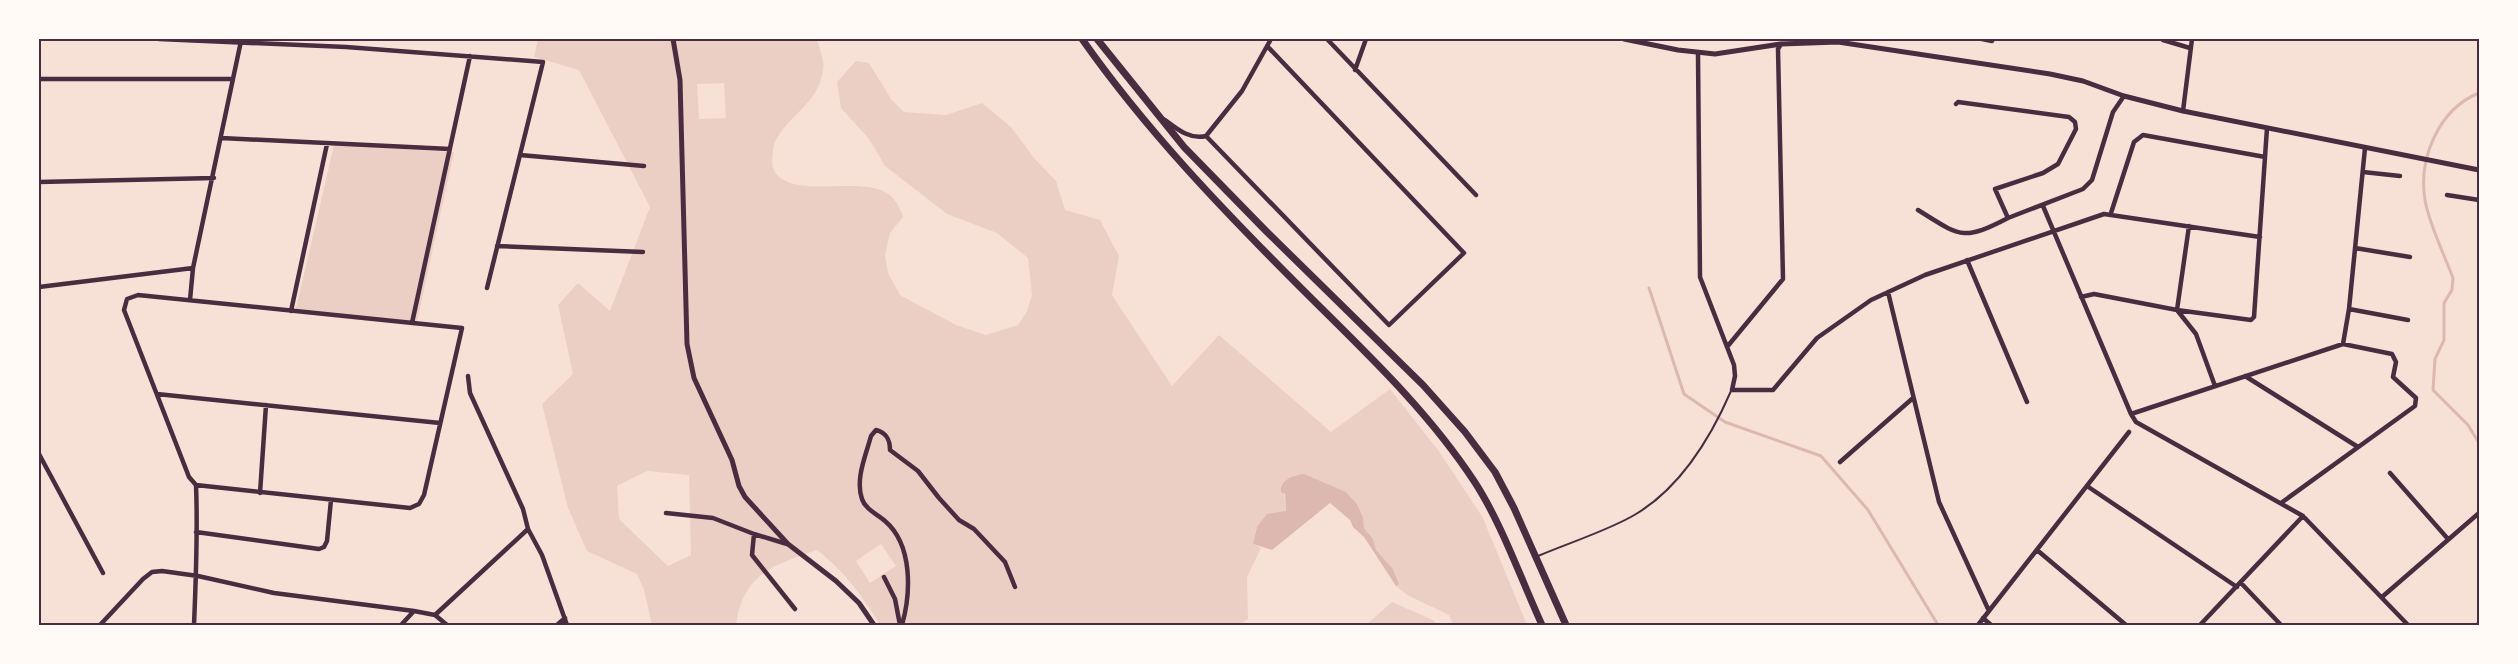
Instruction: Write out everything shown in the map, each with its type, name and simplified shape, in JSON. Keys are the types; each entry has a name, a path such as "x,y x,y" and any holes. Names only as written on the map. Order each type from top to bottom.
{"main road":[{"path":"1082,39 1170,152 1237,224 1407,394 1446,443 1475,482 1542,625"},
{"path":"1097,39 1184,147 1423,385 1466,432 1495,472 1566,625"}],"street":[{"path":"159,39 241,40 543,62 487,288"},
{"path":"346,47 348,39"},
{"path":"672,39 680,80 687,344 694,378 732,460 739,486 754,508 788,544 836,581 859,603 874,625"},
{"path":"1206,136 1242,91 1268,47 1270,39"},
{"path":"1327,39 1476,195"},
{"path":"1355,70 1366,39"},
{"path":"1624,39 1698,54 1725,53 1781,44 1842,41 2050,74 2084,81 2124,96 2183,111 2479,170"},
{"path":"1982,39 1993,40"},
{"path":"2183,111 2192,39"},
{"path":"190,300 193,268 214,178 241,40"},
{"path":"2163,40 2190,48"},
{"path":"1726,347 1783,279 1778,49 1781,44"},
{"path":"1160,117 1180,131 1192,136 1206,136 1389,325 1464,253 1268,47"},
{"path":"1698,54 1700,277 1735,370 1732,390 1773,390 1824,332 1888,291 1925,274 2052,230 2111,213 2260,237"},
{"path":"412,323 470,56"},
{"path":"39,79 232,79"},
{"path":"1918,210 1953,232 1966,235 1982,232 2008,218 2083,189 2092,180 2113,112 2124,96"},
{"path":"1956,104 1958,102 2070,117 2075,122 2076,129 2058,164 2043,173 1995,189 2008,218"},
{"path":"2081,297 2094,294 2177,310 2251,320 2254,317 2267,128"},
{"path":"2111,213 2134,142 2143,135 2265,157"},
{"path":"221,138 450,149"},
{"path":"291,310 327,144"},
{"path":"2343,344 2349,309 2365,148"},
{"path":"520,155 644,166"},
{"path":"2363,172 2400,177"},
{"path":"39,183 214,178"},
{"path":"2447,195 2479,200"},
{"path":"2043,206 2136,422 2303,516 2408,625"},
{"path":"2189,226 2177,310 2196,334 2215,386"},
{"path":"497,246 643,252"},
{"path":"2355,248 2410,257"},
{"path":"1967,260 2027,402"},
{"path":"39,287 193,268"},
{"path":"1888,291 1934,488 1989,611"},
{"path":"194,625 198,576 196,485 189,477 124,310 127,299 138,295 462,328 424,495 419,504 410,508 196,485"},
{"path":"2349,309 2408,320"},
{"path":"2131,414 2343,344 2392,354 2396,362 2393,377 2416,398 2416,402 2281,503"},
{"path":"468,376 470,393 523,509 528,529 542,555 567,625"},
{"path":"2245,376 2358,447"},
{"path":"157,394 440,423"},
{"path":"1840,462 1913,398"},
{"path":"260,493 266,405"},
{"path":"901,625 908,603 908,570 899,541 887,522 869,510 862,500 859,480 871,436 876,430 883,432 890,440 890,450 918,471 959,520 974,529 1005,562 1015,587"},
{"path":"1978,625 2129,432"},
{"path":"39,454 103,573"},
{"path":"2390,473 2448,539"},
{"path":"2086,486 2239,585 2281,625"},
{"path":"196,532 319,549 324,547 327,541 331,500"},
{"path":"666,513 713,518 788,544"},
{"path":"2382,597 2479,513"},
{"path":"2200,625 2303,516"},
{"path":"435,615 528,529"},
{"path":"754,534 752,555 795,609"},
{"path":"2037,550 2126,625"},
{"path":"103,624 118,603 152,572 172,571 274,593 435,615 447,625"},
{"path":"884,576 895,599 901,625"},
{"path":"401,625 414,611"},
{"path":"557,625 565,618"},
{"path":"1983,618 1992,625"}],"lane":[{"path":"1536,557 1634,515 1646,507 1673,483 1689,464 1713,428 1732,390"}],"shaded area":[{"path":"538,39 817,39 823,63 820,81 816,91 776,140 772,160 774,170 780,178 800,185 865,187 882,190 888,194 899,207 903,217 890,233 885,255 888,273 900,295 956,325 986,335 1018,325 1027,311 1032,295 1028,258 997,233 947,214 885,166 869,139 841,108 837,82 856,61 869,63 891,99 904,112 946,115 982,103 1011,127 1034,158 1056,181 1065,210 1100,220 1119,256 1112,295 1172,386 1219,335 1331,432 1390,389 1438,450 1483,518 1527,625 1453,625 1449,615 1407,595 1396,586 1399,583 1393,569 1376,550 1373,539 1364,528 1363,517 1357,504 1346,492 1304,475 1295,475 1284,493 1286,511 1257,527 1253,544 1261,548 1247,577 1248,619 1239,625 880,625 852,584 817,550 774,567 753,582 740,607 736,625 652,625 644,590 637,574 587,551 568,508 542,404 573,374 558,305 578,283 610,311 650,207 579,70 534,57","holes":["724,83 726,118 699,119 697,84","647,471 689,475 691,555 668,566 619,519 617,486","881,544 896,566 870,583 856,561"]},
{"path":"334,145 454,152 416,326 295,313"},
{"path":"1304,474 1346,492 1357,504 1363,517 1364,528 1373,539 1376,550 1393,569 1399,584 1396,586 1350,520 1330,503 1272,550 1253,544 1257,527 1267,514 1286,511 1285,494 1281,492 1285,481"},
{"path":"1392,602 1433,620 1437,625 1366,625"}],"waterway":[{"path":"2479,93 2465,100 2442,123 2428,152 2424,184 2430,219 2453,278 2452,290 2444,303 2444,340 2435,359 2433,390 2468,425 2479,443"},
{"path":"1649,288 1684,394 1725,422 1821,456 1868,510 1938,625"}]}
